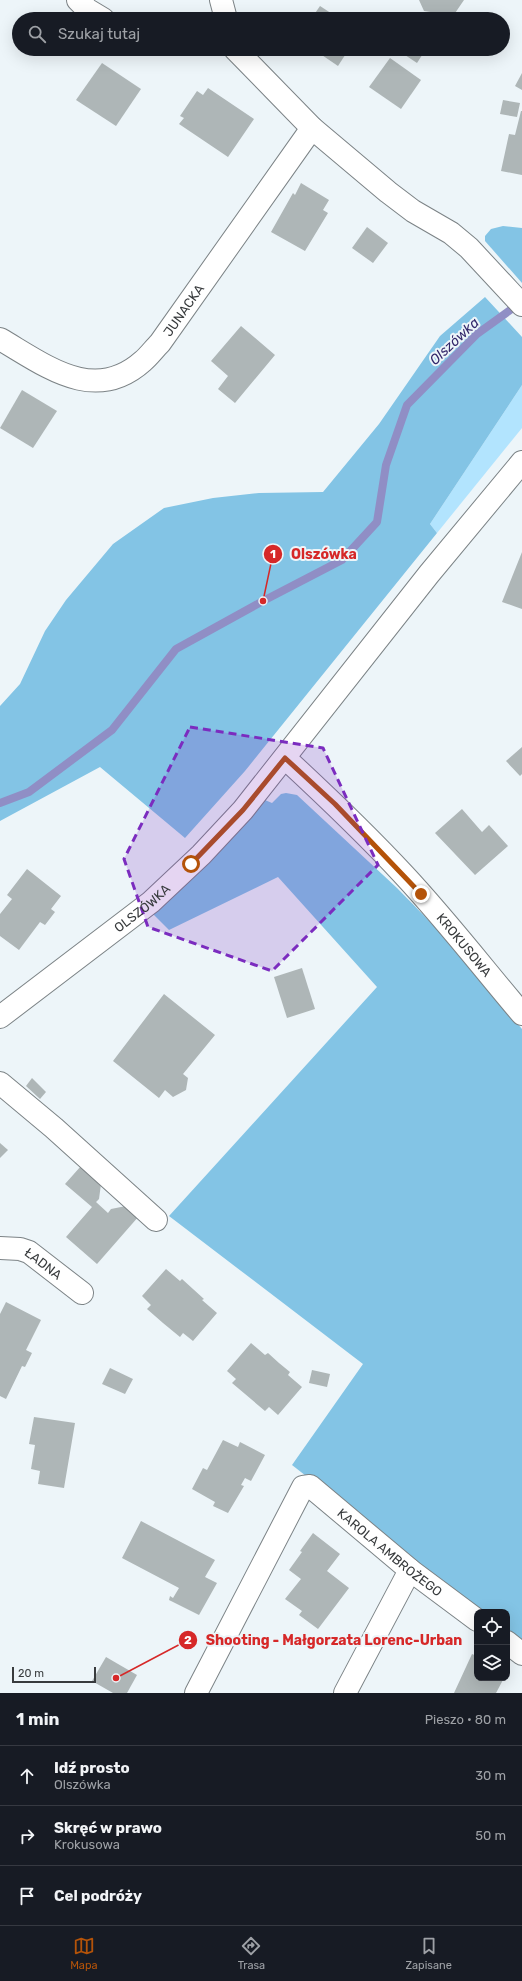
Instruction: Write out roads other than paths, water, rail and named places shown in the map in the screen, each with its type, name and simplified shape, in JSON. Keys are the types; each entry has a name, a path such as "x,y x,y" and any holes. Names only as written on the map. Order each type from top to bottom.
{"street":[{"path":"78,0 92,12"},
{"path":"221,0 224,12"},
{"path":"242,56 312,128 388,192 413,210 451,233 468,248 522,305"},
{"name":"JUNACKA","path":"0,339 58,372 75,379 90,382 107,379 126,373 142,362 160,343 312,128"},
{"name":"OLSZÓWKA","path":"0,1017 151,902 201,855 243,810 430,574 522,462"},
{"name":"KROKUSOWA","path":"285,758 335,804 404,875 447,923 522,1014"},
{"path":"0,1083 54,1128 156,1220"},
{"name":"ŁADNA","path":"0,1248 20,1248 29,1252 82,1293"},
{"name":"KAROLA AMBROŻEGO","path":"196,1693 303,1487 310,1486 410,1570 474,1618"},
{"path":"345,1693 410,1570"},
{"path":"510,1644 522,1654"}],"waterway":[{"name":"Olszówka","path":"0,803 29,792 112,730 176,649 342,560 377,522 386,465 407,405 477,334 520,303"}],"place":[{"name":"Olszówka","path":"263,601"},
{"name":"Shooting - Małgorzata Lorenc-Urban","path":"116,1678"}]}
